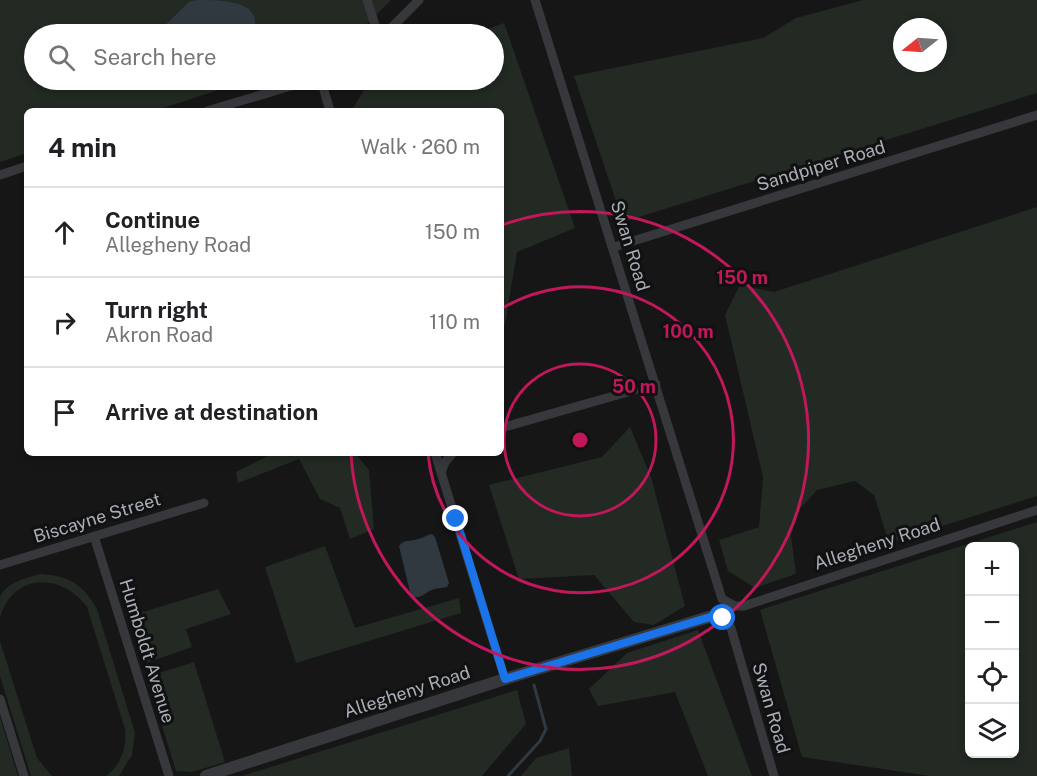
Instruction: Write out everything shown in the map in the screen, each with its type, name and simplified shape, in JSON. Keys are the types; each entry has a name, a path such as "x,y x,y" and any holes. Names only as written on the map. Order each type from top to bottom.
{"street":[{"path":"367,0 375,24"},
{"path":"395,24 419,0"},
{"name":"Swan Road","path":"536,0 719,593 728,603"},
{"path":"217,108 277,90"},
{"path":"324,90 329,108"},
{"name":"Sandpiper Road","path":"614,248 1037,116"},
{"path":"0,175 24,167"},
{"path":"504,427 656,384"},
{"path":"436,456 505,679"},
{"path":"441,473 450,456"},
{"name":"Biscayne Street","path":"0,565 204,503"},
{"name":"Allegheny Road","path":"728,603 744,606 1037,510"},
{"name":"Humboldt Avenue","path":"94,536 169,776"},
{"name":"Allegheny Road","path":"206,776 505,679 710,617 723,618"},
{"name":"Swan Road","path":"723,618 731,628 774,776"},
{"path":"0,699 24,776"}],"shaded area":[{"path":"0,0 391,0 367,24 24,24 24,90 218,90 163,108 24,108 24,154 0,162"},
{"path":"197,0 239,4 253,14 255,24 166,24 189,2"},
{"path":"863,0 1037,0 1037,93 623,222 574,76 763,38 796,18"},
{"path":"504,23 575,228 517,252 504,326 504,108 353,108 364,90 504,90 504,24 501,24"},
{"path":"1037,207 1037,496 889,543 874,495 855,481 817,490 798,511 791,536 796,574 755,588 728,571 719,540 759,527 763,477 725,315 740,285 774,292"},
{"path":"630,427 651,477 685,606 654,625 634,622 594,575 519,579 489,485 602,457"},
{"path":"268,456 357,456 369,470 374,529 350,539 340,508 320,499 299,459 238,483 236,472"},
{"path":"1037,522 1037,776 930,776 802,757 760,610 965,545 965,758 1019,758 1019,542 974,542"},
{"path":"432,534 435,537 449,583 447,587 413,597 399,546"},
{"path":"325,546 355,628 459,598 461,613 296,663 265,567"},
{"path":"41,574 67,579 81,587 97,609 135,733 132,755 119,776 106,776 116,767 122,755 125,729 87,607 65,588 52,583 39,582 27,585 16,592 7,602 0,617 0,597 3,592 18,581"},
{"path":"218,589 231,614 186,629 192,647 146,663 130,620 140,613"},
{"path":"698,630 752,776 708,776 675,692 598,706 589,689 627,653"},
{"path":"0,641 37,758 52,776 31,776 0,676"},
{"path":"194,662 225,762 192,772 176,771 147,677"},
{"path":"517,690 526,724 482,776 242,776"},
{"path":"0,717 18,776 0,776"},
{"path":"569,748 572,776 521,776 536,758"}],"waterway":[{"path":"508,776 540,741 546,729 534,685"}],"route":[{"path":"456,519 505,679 710,617 723,618"}]}
